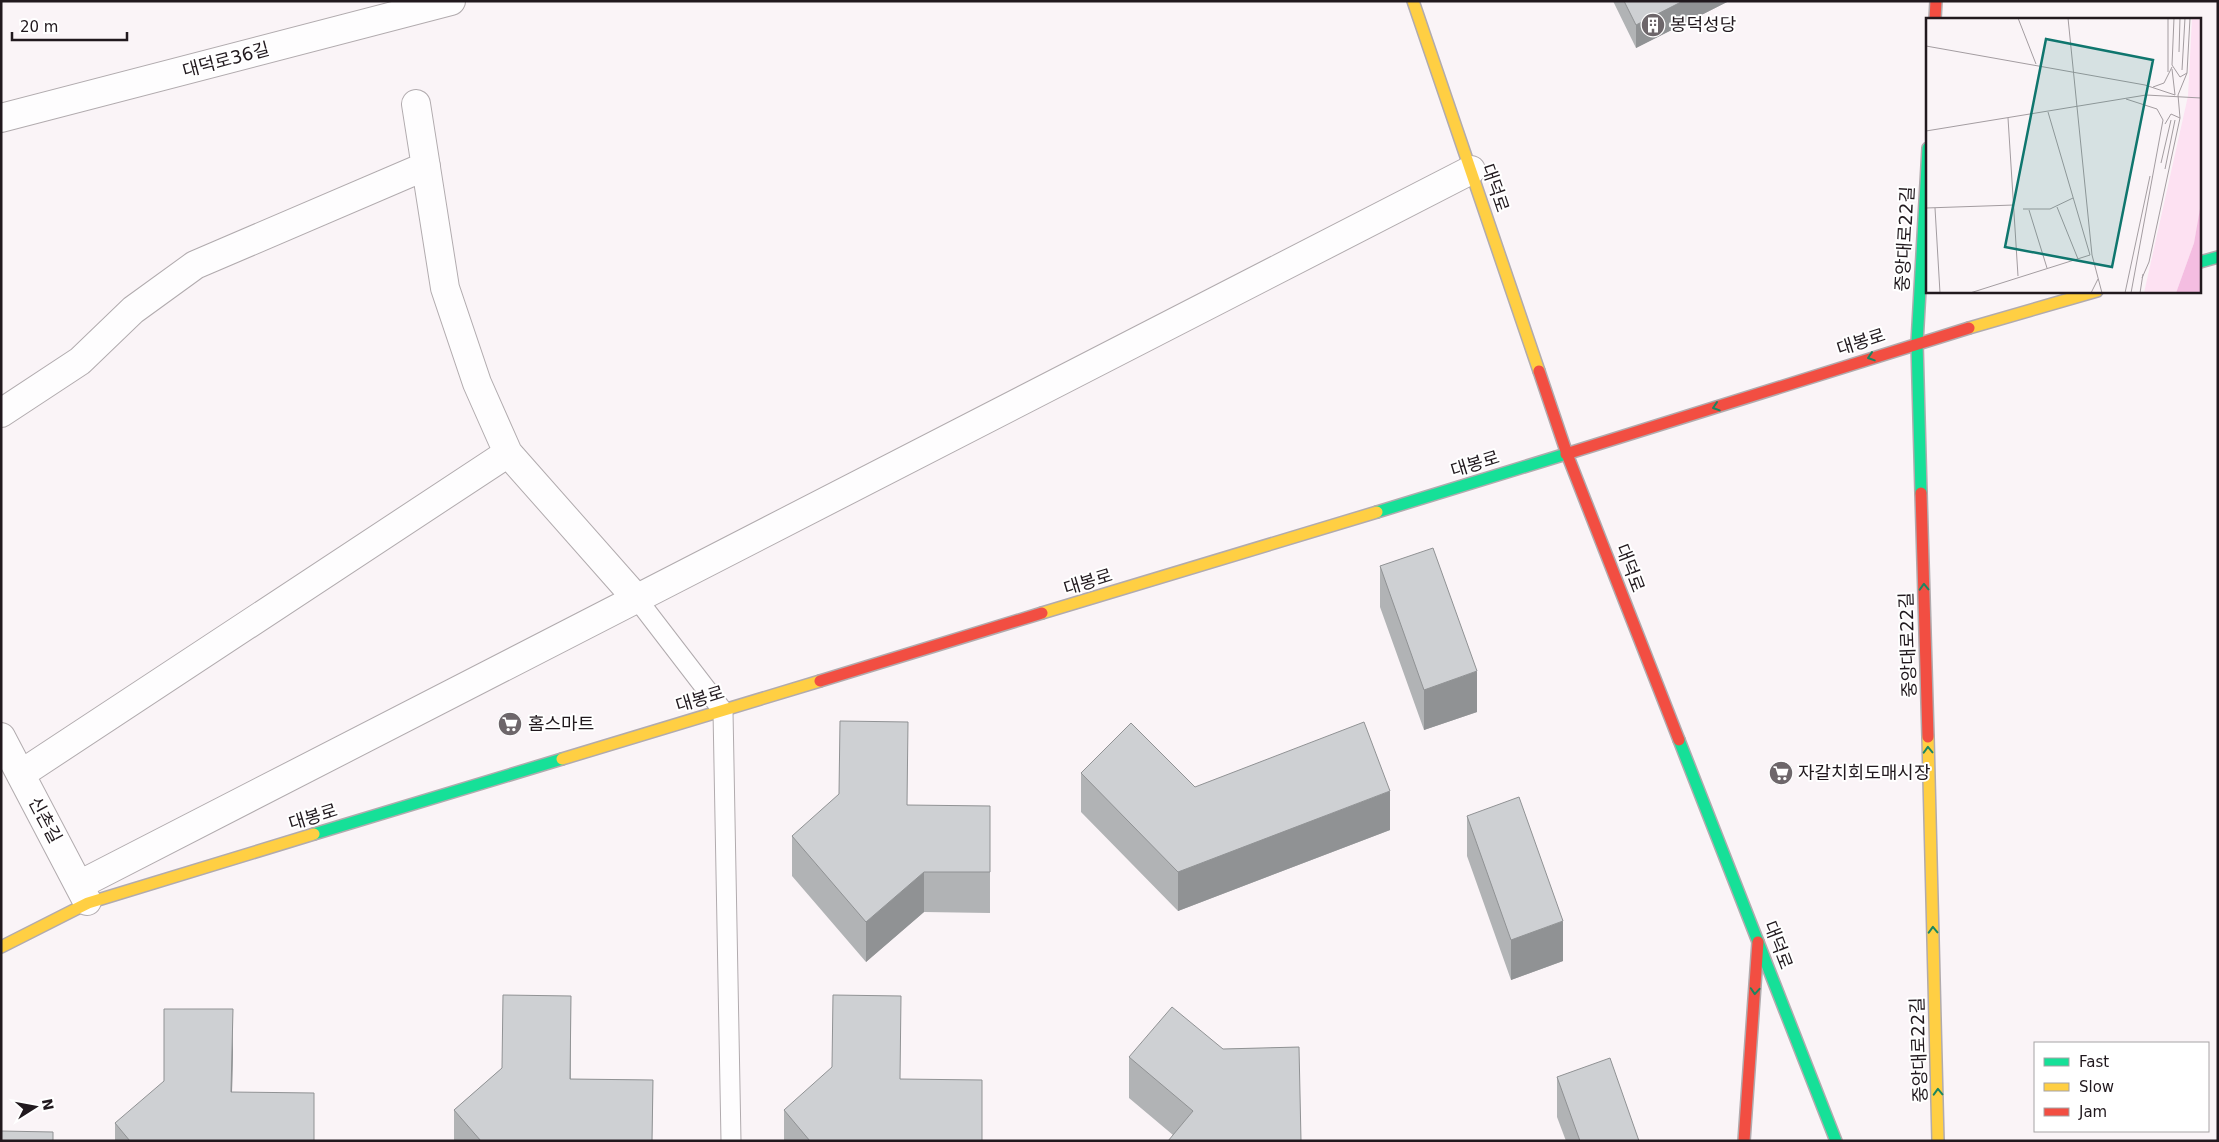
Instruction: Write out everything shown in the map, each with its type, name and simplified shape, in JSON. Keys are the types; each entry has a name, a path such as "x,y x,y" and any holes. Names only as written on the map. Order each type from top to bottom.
{"main road":[{"name":"대덕로","path":"1413,1 1567,454 1836,1141"},
{"path":"1935,18 1936,1"},
{"name":"중앙대로22길","path":"1926,183 1917,343 1938,1141"},
{"path":"2202,261 2218,257"},
{"name":"대봉로","path":"1,947 84,894 723,711 1567,454 1917,343 2094,292"},
{"path":"1744,1141 1758,942"},
{"path":"1927,1131 1938,1116"}],"street":[{"name":"대덕로36길","path":"1,118 447,2"},
{"path":"416,104 445,288 477,383 508,452 637,599"},
{"path":"1,413 80,361 133,310 195,265 426,166"},
{"path":"84,894 637,599 1470,170"},
{"path":"21,774 508,452"},
{"name":"신촌길","path":"1,736 84,894"}],"lane":[{"path":"637,599 723,711 731,1141"}],"building":[{"path":"1624,1 1683,1 1636,25"},
{"path":"1433,548 1477,671 1424,690 1380,566"},
{"path":"840,721 908,722 907,805 990,806 990,872 924,872 866,922 792,836 839,794"},
{"path":"1364,722 1390,791 1178,872 1081,773 1131,723 1195,787"},
{"path":"1519,797 1563,921 1511,940 1467,816"},
{"path":"503,995 571,996 570,1079 653,1080 652,1141 481,1141 454,1110 502,1068"},
{"path":"833,995 901,996 900,1079 982,1080 982,1141 810,1141 784,1110 832,1067"},
{"path":"1172,1007 1223,1049 1299,1047 1301,1141 1168,1141 1193,1111 1129,1057"},
{"path":"164,1009 233,1009 231,1092 314,1093 314,1141 130,1141 115,1123 164,1081"},
{"path":"1610,1058 1639,1141 1580,1141 1557,1077"},
{"path":"1,1131 53,1132 53,1141 1,1141"}],"traffic: fast":[{"path":"1921,493 1917,343 1926,183"},
{"path":"2202,261 2218,257"},
{"path":"1377,512 1566,454"},
{"path":"1679,740 1836,1141"},
{"path":"314,834 562,759"}],"traffic: slow":[{"path":"1413,1 1539,371"},
{"path":"1969,328 2094,292"},
{"path":"1042,613 1377,512"},
{"path":"562,759 820,681"},
{"path":"1928,737 1938,1141"},
{"path":"1,947 88,903 314,834"}],"traffic: jam":[{"path":"1935,18 1936,1"},
{"path":"1566,454 1969,328"},
{"path":"1539,371 1567,454 1679,740"},
{"path":"1921,493 1928,737"},
{"path":"820,681 1042,613"},
{"path":"1744,1141 1758,942"}],"place":[{"name":"봉덕성당","path":"1653,25"},
{"name":"홈스마트","path":"510,724"},
{"name":"자갈치회도매시장","path":"1781,773"}]}
